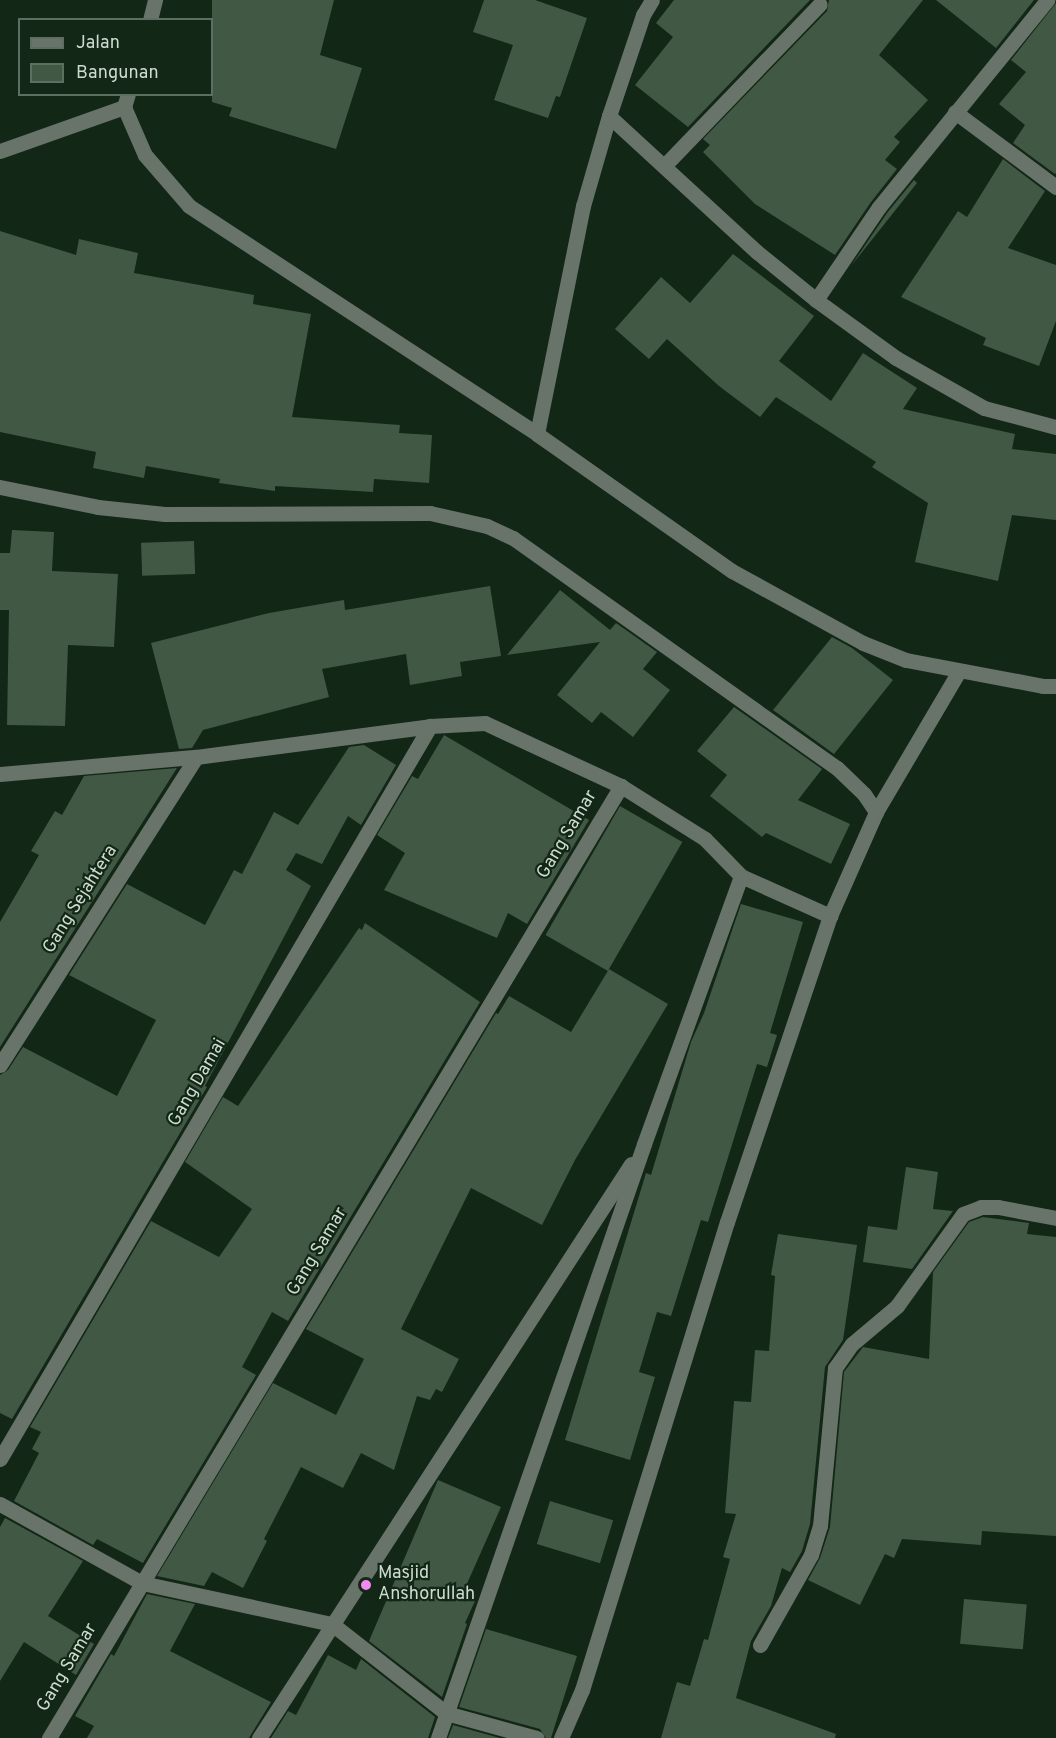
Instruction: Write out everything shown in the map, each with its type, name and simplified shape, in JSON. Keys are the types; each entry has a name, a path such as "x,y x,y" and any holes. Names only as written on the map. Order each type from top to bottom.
{"street":[{"path":"150,18 155,0"},
{"path":"537,434 583,206 609,116 643,15 652,0"},
{"path":"816,300 879,207 1047,0"},
{"path":"665,165 820,4"},
{"path":"0,151 126,101 145,156 189,206 537,434 732,571 864,643 906,660 1056,686"},
{"path":"955,112 1056,187"},
{"path":"609,116 665,165 757,252 816,300 896,358 984,408 1056,427"},
{"path":"0,486 88,505 165,514 430,513 487,526 513,538 837,768 864,794 876,812"},
{"path":"561,1738 582,1690 730,1211 830,916 876,812 959,671"},
{"path":"0,774 196,757 430,726 485,723 621,786 705,839 741,876 830,916"},
{"name":"Gang Damai","path":"0,1459 430,726"},
{"name":"Gang Sejahtera","path":"0,1065 196,757"},
{"name":"Gang Samar","path":"49,1738 621,786"},
{"path":"438,1738 644,1144 741,876"},
{"path":"260,1738 644,1144"},
{"path":"760,1645 812,1555 820,1526 835,1368 852,1344 897,1306 963,1214 981,1207 998,1207 1056,1218"},
{"path":"0,1504 142,1583 332,1624 446,1713 537,1738"}],"building":[{"path":"212,0 334,0 320,55 362,68 336,149 229,116 232,108 212,102"},
{"path":"484,0 535,0 587,18 560,97 556,96 548,118 494,100 513,45 473,32"},
{"path":"674,0 810,0 688,127 635,85 673,37 656,23"},
{"path":"829,0 923,0 879,55 928,100 894,137 900,142 885,160 897,169 835,255 755,204 703,152 710,145 703,139 827,11"},
{"path":"936,0 1034,0 996,48"},
{"path":"1056,3 1055,174 1013,143 1025,125 999,104 1026,72 1011,60"},
{"path":"1003,159 1045,191 1008,248 1056,265 1056,321 1039,366 983,345 986,338 901,297 958,211 967,217"},
{"path":"914,180 917,183 851,266 887,213"},
{"path":"0,231 76,255 79,239 138,253 134,273 254,295 253,304 311,314 292,417 400,425 399,433 432,435 429,483 374,479 373,492 275,486 275,491 219,483 220,479 146,466 144,478 93,468 96,452 0,432"},
{"path":"733,254 814,316 779,361 831,401 863,353 917,388 903,409 1015,434 1012,449 1056,454 1056,520 1012,515 998,581 915,562 928,503 872,467 876,462 776,397 760,417 719,386 667,339 649,359 615,329 661,277 690,303"},
{"path":"12,530 54,532 52,571 118,574 114,647 68,645 65,726 7,725 9,610 0,610 0,553 10,553"},
{"path":"194,541 195,574 142,576 141,543"},
{"path":"490,586 501,656 460,662 462,676 410,685 406,654 322,669 329,697 203,730 192,748 179,749 151,643 269,613 344,600 345,610"},
{"path":"560,590 610,630 616,623 657,652 643,669 670,690 633,737 601,712 592,723 557,695 600,642 507,655"},
{"path":"832,637 852,648 893,680 834,754 773,710"},
{"path":"734,707 822,769 798,800 850,824 831,864 766,833 762,837 710,796 727,775 697,751"},
{"path":"444,735 589,820 527,924 508,913 497,938 384,890 405,853 377,835 412,776 418,779"},
{"path":"364,745 396,765 361,825 348,816 322,864 296,853 286,870 311,886 205,1086 207,1087 12,1419 0,1413 0,1075 8,1070 23,1047 117,1096 156,1020 69,975 127,884 205,925 234,870 242,874 274,812 298,825 349,747"},
{"path":"177,768 0,1047 0,922 39,855 31,851 55,811 62,815 84,776"},
{"path":"620,806 682,842 608,971 546,935"},
{"path":"741,904 803,922 770,1033 777,1035 767,1067 757,1064 708,1222 701,1220 671,1316 657,1312 639,1372 655,1377 630,1460 565,1440 646,1173 651,1175 691,1042 704,1013"},
{"path":"365,923 480,1002 288,1321 272,1312 242,1367 256,1375 143,1563 97,1539 93,1545 14,1501 39,1453 32,1449 41,1432 30,1427 151,1221 219,1257 252,1209 185,1162 223,1097 238,1106 359,928 362,930"},
{"path":"609,969 668,1004 575,1160 542,1225 471,1188 401,1329 459,1359 442,1392 436,1389 430,1400 417,1396 394,1470 361,1453 343,1488 301,1467 264,1539 267,1541 243,1588 212,1572 204,1586 157,1576 273,1383 336,1415 364,1359 306,1329 496,1013 498,1014 509,996 571,1032"},
{"path":"906,1167 938,1172 933,1209 953,1211 912,1269 863,1262 868,1226 897,1230"},
{"path":"983,1217 1029,1223 1027,1234 1056,1237 1056,1536 982,1531 981,1545 902,1539 894,1558 885,1554 860,1605 808,1580 820,1558 830,1527 844,1372 863,1347 929,1359 933,1272 969,1222"},
{"path":"778,1234 857,1245 843,1340 825,1367 810,1524 802,1551 790,1572 782,1568 771,1606 751,1641 736,1698 836,1734 835,1738 661,1738 677,1682 690,1686 704,1639 708,1640 730,1559 723,1557 736,1514 725,1513 734,1401 751,1402 755,1350 769,1351 775,1276 771,1275"},
{"path":"438,1480 501,1507 462,1595 475,1601 465,1623 467,1624 442,1697 369,1641"},
{"path":"550,1501 613,1520 600,1563 537,1544"},
{"path":"5,1518 83,1561 48,1616 94,1644 76,1675 24,1642 0,1681 0,1527"},
{"path":"147,1594 195,1604 170,1651 271,1702 249,1738 87,1738 94,1726 75,1716 111,1654 114,1656"},
{"path":"964,1599 1027,1604 1023,1649 960,1644"},
{"path":"486,1629 577,1656 551,1738 546,1738 540,1729 459,1707"},
{"path":"328,1655 356,1670 361,1659 435,1717 428,1738 271,1738 288,1711 296,1715"},
{"path":"453,1725 500,1738 448,1738"}],"place":[{"name":"Masjid Anshorullah","path":"366,1585"}]}
